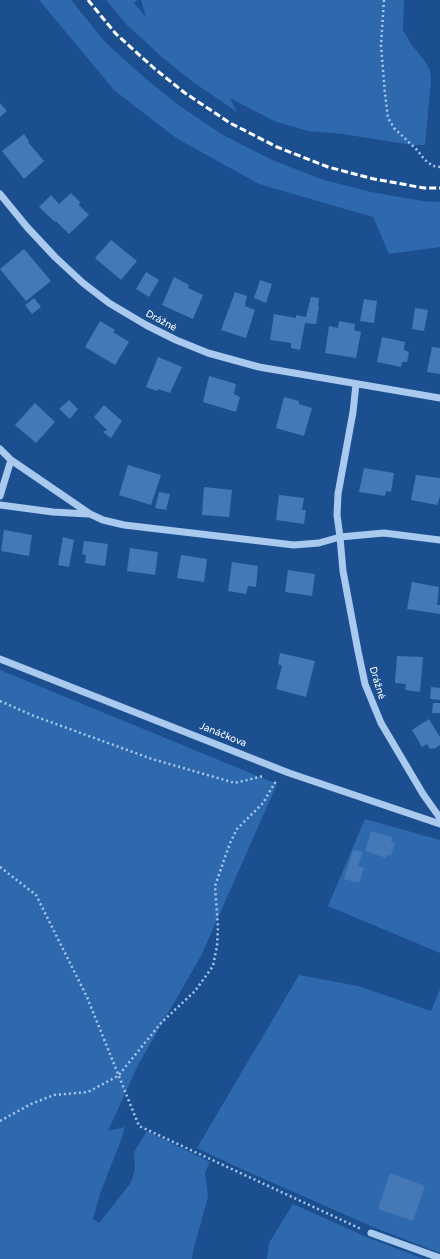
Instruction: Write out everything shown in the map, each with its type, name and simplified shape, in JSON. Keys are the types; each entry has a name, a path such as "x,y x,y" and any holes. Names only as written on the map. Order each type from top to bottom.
{"street":[{"name":"Drážné","path":"0,194 27,227 55,257 83,283 109,303 176,340 208,353 259,366 440,398"},
{"name":"Drážné","path":"356,384 353,412 338,494 337,515 343,571 358,651 365,684 381,723 423,794 440,818"},
{"path":"0,449 11,460 90,514 103,520 124,525 294,545 319,543 340,537 384,533 440,540"},
{"path":"0,496 11,460"},
{"path":"0,505 53,512 90,514"},
{"name":"Janáčkova","path":"0,659 284,771 440,824"},
{"path":"371,1233 440,1258"}],"path":[{"path":"384,0 381,45 388,118 394,128 425,160 433,166 440,166"},
{"path":"0,701 34,716 152,759 235,783 284,771"},
{"path":"0,1120 31,1104 54,1095 88,1092 118,1076 161,1023 195,991 213,966 217,946 218,927 215,886 230,843 237,829 263,802 284,771"},
{"path":"0,867 36,895 87,997 139,1126 371,1233"}],"shaded area":[{"path":"39,0 71,0 106,43 146,79 177,104 223,135 272,160 324,180 371,192 422,201 440,202 440,247 389,254 373,217 259,184 176,138 114,90"},
{"path":"106,0 137,0 134,3 146,17 141,0 404,0 403,30 411,44 430,70 431,81 425,145 412,145 343,134 308,131 274,121 230,98 237,112 193,82 163,58 126,24"},
{"path":"0,670 277,784 201,956 138,1065 108,1131 125,1127 100,1194 93,1219 99,1223 130,1184 135,1170 134,1152 147,1131 210,1162 205,1173 208,1197 192,1259 0,1259"},
{"path":"365,819 440,840 440,953 328,906"},
{"path":"299,975 358,986 431,1011 440,989 440,1253 373,1227 197,1148"},
{"path":"293,1204 369,1238 424,1259 267,1259 269,1243"}],"building":[{"path":"0,103 7,111 0,117"},
{"path":"24,134 29,141 28,142 44,161 24,179 2,151"},
{"path":"71,193 80,202 79,205 89,215 69,234 39,207 51,195 59,204"},
{"path":"111,240 137,261 121,280 95,258"},
{"path":"24,249 51,281 26,301 0,269"},
{"path":"146,272 159,280 149,297 136,289"},
{"path":"174,277 189,285 188,288 203,295 193,319 162,305"},
{"path":"260,280 272,284 266,303 254,298"},
{"path":"235,292 247,296 245,306 255,310 246,338 221,330"},
{"path":"311,297 319,298 316,324 305,323 300,350 291,348 291,343 270,340 274,314 296,318 296,315 306,317"},
{"path":"34,298 41,307 32,314 25,305"},
{"path":"364,299 377,301 374,323 360,321"},
{"path":"415,308 428,310 424,331 412,329"},
{"path":"100,321 115,330 113,332 129,342 115,365 85,347"},
{"path":"339,321 355,324 354,330 361,332 356,358 325,353 329,326 338,328"},
{"path":"382,337 405,342 404,350 409,352 407,362 402,362 401,367 377,362"},
{"path":"432,347 440,348 440,374 427,372"},
{"path":"158,357 182,367 170,393 158,389 157,391 146,387"},
{"path":"209,376 236,384 234,394 240,397 236,412 203,402"},
{"path":"284,397 299,401 299,404 312,408 304,436 276,428"},
{"path":"69,400 78,409 70,419 59,409"},
{"path":"35,403 55,422 36,443 15,425"},
{"path":"104,405 122,421 111,438 103,432 107,430 94,417"},
{"path":"128,465 161,475 151,505 119,495"},
{"path":"364,468 394,473 391,492 386,491 385,496 359,492"},
{"path":"416,475 440,478 440,496 437,505 411,500"},
{"path":"204,487 232,490 229,517 202,515"},
{"path":"159,492 170,494 166,510 155,508"},
{"path":"279,495 304,498 302,510 306,510 304,524 276,520"},
{"path":"4,530 32,535 29,556 1,551"},
{"path":"63,537 74,540 69,567 58,565"},
{"path":"84,541 108,544 105,566 85,563 86,555 82,554"},
{"path":"130,548 158,552 155,575 127,571"},
{"path":"181,555 207,559 204,582 177,578"},
{"path":"232,562 258,566 256,587 248,586 246,594 228,591"},
{"path":"288,570 315,574 312,596 285,592"},
{"path":"412,582 439,587 437,605 440,605 440,614 407,609"},
{"path":"280,653 315,661 306,697 276,689 282,666 278,664"},
{"path":"397,656 423,657 420,692 405,690 406,684 395,683"},
{"path":"431,687 440,688 440,700 430,699"},
{"path":"433,703 440,703 440,713 432,713"},
{"path":"429,719 440,737 440,745 434,749 430,749 427,744 422,747 412,730"},
{"path":"371,831 392,837 391,842 395,843 391,856 387,854 386,858 365,851"},
{"path":"353,850 363,852 358,866 364,868 359,883 344,879"},
{"path":"390,1173 425,1186 413,1221 378,1209"}],"railway":[{"path":"88,0 116,34 155,69 185,93 230,123 277,147 328,167 374,179 424,188 440,188"}]}
